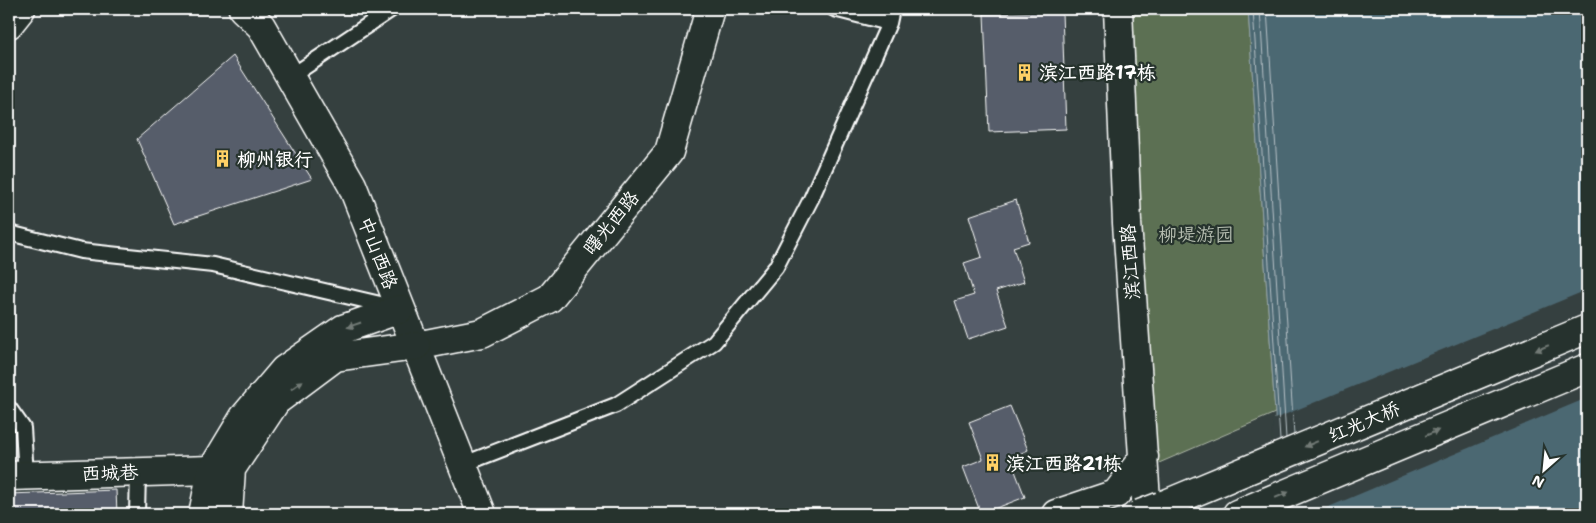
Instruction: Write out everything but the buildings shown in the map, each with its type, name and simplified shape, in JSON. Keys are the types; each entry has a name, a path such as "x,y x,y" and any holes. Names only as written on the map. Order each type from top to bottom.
{"street":[{"path":"9,24 21,9"},
{"name":"中山西路","path":"243,9 261,26 352,184 400,309 464,464 482,514"},
{"name":"曙光西路","path":"228,514 231,469 276,401 336,357 416,346 482,333 550,298 669,152 710,9"},
{"name":"滨江西路","path":"1118,9 1127,223 1147,514"},
{"path":"203,514 212,470 244,418 284,370 343,329 400,309"},
{"name":"红光大桥","path":"1140,514 1587,329"},
{"name":"红光大桥","path":"1237,514 1587,368"},
{"path":"1056,514 1116,494 1144,457"},
{"name":"西城巷","path":"17,476 212,470"}],"lane":[{"path":"290,77 392,9"},
{"path":"834,9 889,23"},
{"path":"464,464 616,405 714,342 776,267 811,199 889,23 892,9"},
{"path":"9,233 81,251 213,265 400,309"},
{"path":"9,408 23,428 17,476"},
{"path":"137,514 138,472"}],"green space":[{"name":"柳堤游园","path":"1118,9 1248,9 1275,413 1145,469"}],"water":[{"path":"1248,9 1587,9 1587,514 1276,514 1275,413"}],"pier":[{"path":"1587,290 1587,398 1312,514 1273,514 1272,420"}],"place":[{"name":"滨江西路17栋","path":"1025,72"},
{"name":"柳州银行","path":"223,159"},
{"name":"滨江西路21栋","path":"992,463"}]}
